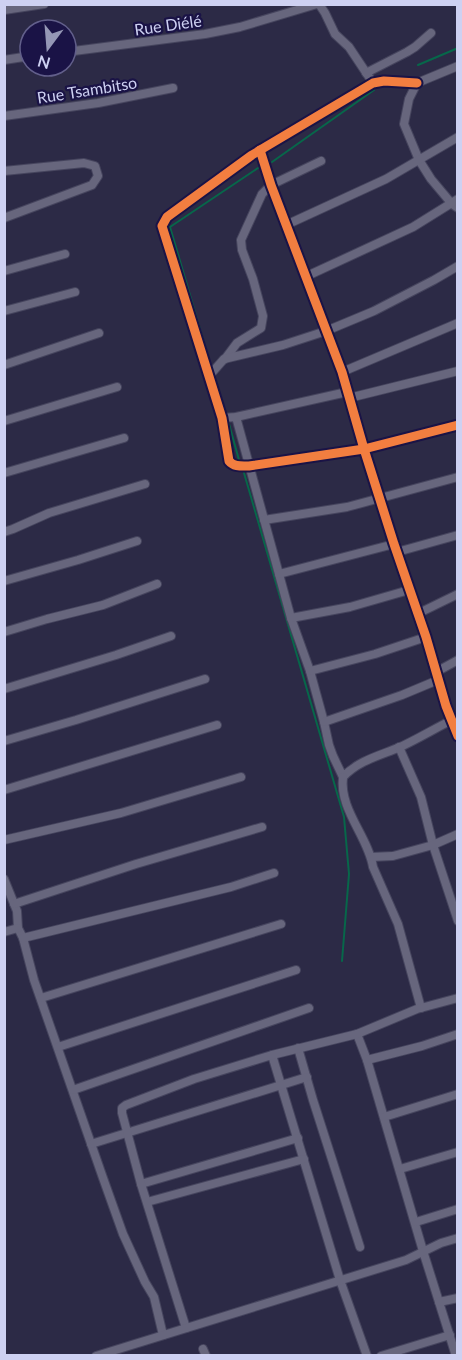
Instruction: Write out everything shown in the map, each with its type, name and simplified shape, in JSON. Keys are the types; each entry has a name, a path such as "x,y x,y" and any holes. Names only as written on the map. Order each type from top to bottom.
{"street":[{"path":"4,10 44,4"},
{"path":"318,4 335,34 348,47 373,83"},
{"name":"Rue Diélé","path":"78,50 240,27 318,4"},
{"path":"366,73 407,52 430,33"},
{"path":"458,66 417,83 384,81 373,83 260,150 167,217 162,226 222,418 228,461 234,465 249,466 364,449 458,425"},
{"path":"307,276 413,227 456,204 430,179 419,160 404,124 409,99 417,83"},
{"name":"Rue Tsambitso","path":"4,116 98,104 173,88"},
{"path":"286,225 386,179 458,137"},
{"path":"260,150 342,372 395,548 437,676 455,719 458,735"},
{"path":"209,376 237,343 261,328 263,316 242,250 241,240 262,194 272,185 321,161"},
{"path":"4,171 89,164 95,166 98,176 92,185 4,218"},
{"path":"4,271 65,254"},
{"path":"225,359 283,345 326,331 374,311 458,266"},
{"path":"4,311 75,292"},
{"path":"342,372 458,323"},
{"path":"4,365 99,333"},
{"path":"222,418 348,395 458,371"},
{"path":"4,421 117,387"},
{"path":"236,417 291,618 310,671 333,756 343,777 342,786 349,811 371,857 373,867 398,924 421,1008"},
{"path":"4,473 124,438"},
{"path":"264,520 347,507 458,477"},
{"path":"4,532 49,513 145,484"},
{"path":"279,574 458,535"},
{"path":"4,581 138,541"},
{"path":"4,632 103,605 157,584"},
{"path":"291,618 350,607 409,590"},
{"path":"417,614 458,594"},
{"path":"4,689 116,656 171,636"},
{"path":"310,671 375,654 426,637"},
{"path":"324,722 402,695 437,676 458,660"},
{"path":"4,741 205,679"},
{"path":"343,777 350,770 371,758 399,747 455,719"},
{"path":"4,790 217,725"},
{"path":"399,747 421,796 458,921"},
{"path":"4,840 121,813 241,777"},
{"path":"14,904 262,826"},
{"path":"371,857 393,856 434,845 458,834"},
{"path":"23,938 231,887 274,873"},
{"path":"5,883 14,904 18,928 91,1144 123,1234 154,1297 164,1335"},
{"path":"41,998 281,924"},
{"path":"4,932 18,928"},
{"path":"58,1047 296,970"},
{"path":"186,1328 141,1184 122,1108 194,1079 272,1055 357,1034 421,1008 458,998"},
{"path":"73,1090 309,1008"},
{"path":"357,1034 367,1060 456,1356"},
{"path":"367,1060 458,1034"},
{"path":"298,1048 360,1247"},
{"path":"272,1055 340,1280 367,1356"},
{"path":"91,1144 307,1077"},
{"path":"384,1117 458,1094"},
{"path":"141,1184 298,1138"},
{"path":"400,1169 458,1152"},
{"path":"147,1202 304,1159"},
{"path":"416,1222 458,1209"},
{"path":"96,1356 406,1260 441,1243 458,1238"},
{"path":"439,1302 458,1298"},
{"path":"381,1356 450,1335"}],"waterway":[{"path":"418,65 458,48"},
{"path":"272,162 374,90"},
{"path":"209,360 170,227 258,168"},
{"path":"214,375 225,411"},
{"path":"229,424 239,460"},
{"path":"244,473 344,817 349,874 342,961"}],"cycle path":[{"path":"417,83 384,81 373,83 252,155 167,217 162,226 222,418 231,463 238,466 249,466 364,449 458,425"},
{"path":"260,150 271,185 342,372 394,544 426,637 446,706 458,736"}]}
